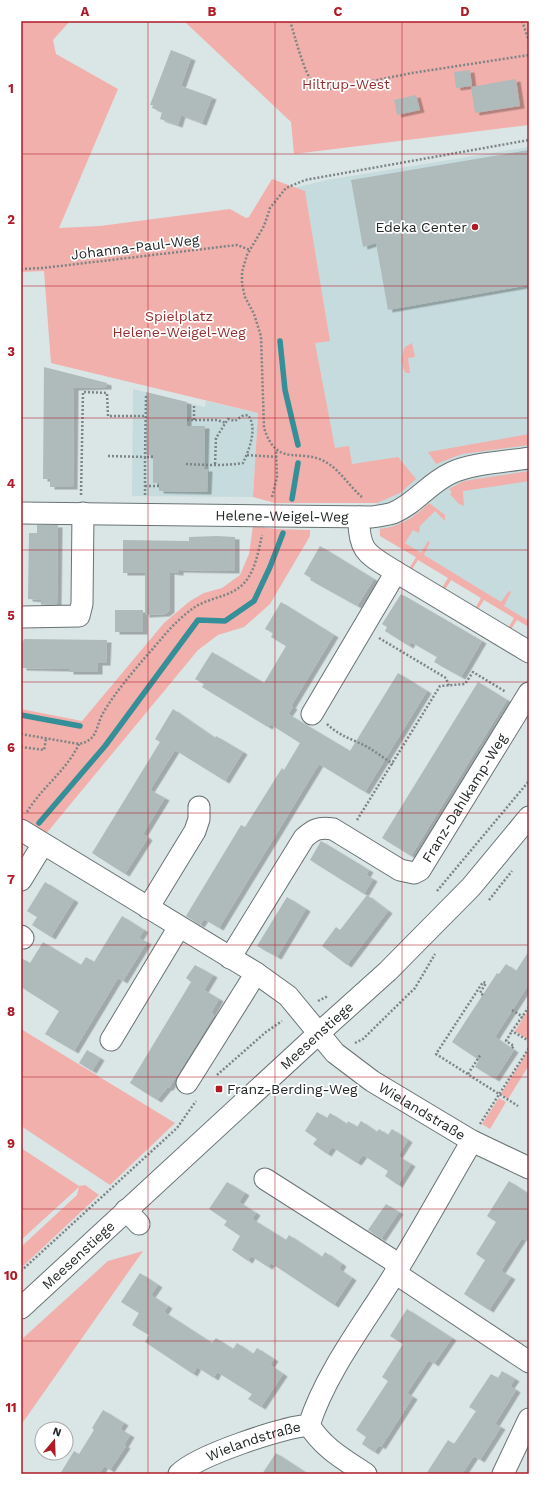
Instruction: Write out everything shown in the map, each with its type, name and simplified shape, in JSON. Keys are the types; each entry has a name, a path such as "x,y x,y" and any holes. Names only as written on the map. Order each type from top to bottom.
{"street":[{"name":"Helene-Weigel-Weg","path":"21,513 365,517 392,513 406,505 436,480 452,472 471,467 529,458"},
{"path":"21,617 79,616 82,604 82,513"},
{"path":"365,517 363,547 369,555 529,652"},
{"path":"313,713 396,572"},
{"name":"Franz-Dahlkamp-Weg","path":"230,958 304,838 313,829 323,827 333,829 400,870 414,873 420,870 526,697"},
{"path":"148,908 195,831 199,819 199,807"},
{"name":"Meesenstiege","path":"21,1308 133,1217 318,1032 388,971 458,900 529,817"},
{"path":"23,823 43,844 256,973 288,996 318,1032"},
{"path":"21,880 43,844"},
{"path":"111,1040 179,927"},
{"path":"194,1089 256,973"},
{"name":"Wielandstraße","path":"318,1032 335,1053 372,1081 472,1140 529,1168"},
{"name":"Wielandstraße","path":"366,1474 328,1448 316,1437 309,1425 316,1405 343,1355 398,1269 472,1140"},
{"path":"265,1179 398,1269 529,1362"},
{"path":"503,1474 523,1448 529,1419"},
{"name":"Wielandstraße","path":"179,1474 201,1459 282,1430 309,1425"}],"path":[{"path":"290,21 309,76 315,85 323,88 332,89 412,73 529,55"},
{"path":"522,21 529,41"},
{"path":"21,734 80,744 89,742 94,736 109,703 162,638 179,620 196,607 237,590 249,578 254,564 276,477 277,457 276,450 268,440 264,428 261,336 254,314 245,297 242,284 242,272 250,250 264,226 270,208 278,196 286,188 305,180 529,140"},
{"name":"Johanna-Paul-Weg","path":"21,269 43,268 237,245 250,250"},
{"path":"82,513 83,392 107,393 108,416 145,416"},
{"path":"145,514 146,396"},
{"path":"194,406 194,420"},
{"path":"186,464 228,466 244,463 252,442 251,420 248,416 242,416 235,421 228,418 216,438 215,465"},
{"path":"187,420 226,423"},
{"path":"276,450 293,456 318,458 331,465 351,488 365,498 365,517"},
{"path":"247,455 277,457"},
{"path":"108,456 153,457"},
{"path":"145,486 159,486"},
{"path":"363,628 446,678 449,686"},
{"path":"345,837 367,807 440,686 465,684 473,672 526,697"},
{"path":"313,713 332,729 350,740 358,742 393,764"},
{"path":"21,747 44,750 46,739"},
{"path":"23,823 43,789 74,755 80,744"},
{"path":"434,893 529,781"},
{"path":"482,995 480,993 486,983 483,982 436,1054 518,1106"},
{"path":"215,1077 266,1032 300,1010 332,994"},
{"path":"512,1048 514,1046 506,1041 529,1007"},
{"path":"512,1010 522,1016"},
{"path":"512,1031 529,1041"},
{"path":"472,1140 480,1123 529,1048"},
{"path":"468,1074 480,1054"},
{"path":"21,1271 177,1128 194,1089"}],"shaded area":[{"path":"529,147 529,625 380,536 377,503 331,455 311,341 293,188 327,180"},
{"path":"133,389 205,407 206,401 258,413 253,497 132,496"}],"green space":[{"name":"Spielplatz Helene-Weigel-Weg","path":"21,21 70,21 53,40 56,54 118,89 59,228 100,226 230,209 246,218 249,217 272,179 305,191 330,341 315,343 335,448 349,446 352,464 398,457 416,479 400,493 377,503 275,503 253,497 258,413 51,363 44,271 21,272"},
{"name":"Hiltrup-West","path":"184,21 529,21 529,125 294,154 291,122"},
{"path":"412,343 415,357 408,358 410,373 406,373 402,364 403,353 405,347"},
{"path":"529,434 529,445 462,454 436,464 428,452"},
{"path":"529,471 529,481 463,491 464,506 459,504 450,494 452,492 449,489 464,481"},
{"path":"429,503 445,515 445,521 435,511 420,526 419,533 413,530 405,543 421,553 428,541 430,542 424,555 501,602 509,591 511,592 504,606 529,621 529,627 517,620 510,631 507,630 514,618 484,600 477,611 474,610 481,598 451,580 444,591 441,589 448,578 418,560 411,571 409,569 416,557 380,536 380,529 401,524 418,513"},
{"path":"253,526 277,529 310,530 310,536 270,604 244,627 218,635 198,650 45,835 21,820 21,709 82,721 164,623 190,601 204,593 222,588 240,575 249,554"},
{"path":"529,1009 529,1040 515,1031"},
{"path":"21,1029 175,1123 110,1185 21,1126"},
{"path":"529,1049 529,1065 508,1099 501,1094"},
{"path":"499,1098 506,1102 490,1129 482,1124"},
{"path":"21,1148 79,1186 85,1185 99,1195 21,1268 21,1247 77,1195 79,1187 21,1240"},
{"path":"143,1251 21,1425 21,1340 108,1261"}],"building":[{"path":"171,50 191,58 181,86 212,97 202,123 181,115 178,125 160,119 162,112 152,108 153,105 150,105"},
{"path":"470,70 472,86 456,88 454,72"},
{"path":"516,79 520,106 475,113 471,87"},
{"path":"416,95 420,110 397,115 394,100"},
{"path":"529,150 529,285 388,310 376,243 363,247 351,180"},
{"path":"44,367 107,383 107,387 74,388 73,487 50,487 50,479 43,479"},
{"path":"146,392 187,402 187,426 205,426 204,469 208,469 207,492 159,491 159,483 153,483 153,455 146,455"},
{"path":"37,525 58,525 57,604 41,605 41,600 28,599 29,533 37,533"},
{"path":"189,537 235,537 235,571 179,570 179,573 170,572 170,610 165,614 145,615 145,573 123,573 123,540 189,541"},
{"path":"320,546 374,579 357,606 310,580 311,578 304,574"},
{"path":"401,594 482,641 461,677 434,662 437,657 411,642 409,646 385,631 387,627 382,624"},
{"path":"281,602 334,635 291,706 293,707 288,714 350,751 398,673 427,691 365,792 319,764 219,928 204,919 200,925 186,916 241,825 245,827 282,768 284,770 300,743 270,724 268,727 202,687 204,684 195,679 212,652 264,683 286,646 271,637 273,633 265,629"},
{"path":"115,610 143,610 143,632 115,632"},
{"path":"24,639 107,640 106,663 98,663 98,672 69,672 69,669 22,668 22,643"},
{"path":"478,682 507,700 411,856 382,838"},
{"path":"173,709 215,738 216,736 243,752 225,781 175,750 150,790 165,798 143,834 148,838 125,874 92,853 160,742 155,739"},
{"path":"321,841 369,870 366,875 373,879 364,894 310,860"},
{"path":"45,882 74,900 51,937 32,925 37,917 27,911"},
{"path":"367,895 388,911 347,965 322,946 336,927 340,930"},
{"path":"287,897 306,909 277,957 257,946"},
{"path":"122,916 144,930 139,938 147,942 123,981 118,978 74,1051 45,1034 59,1011 21,987 21,958 30,963 43,942 81,965 86,957 94,962"},
{"path":"529,951 529,984 495,1037 514,1050 495,1079 475,1067 479,1060 452,1042 497,973 499,974 506,964 516,971"},
{"path":"195,965 213,975 204,990 219,999 211,1013 214,1015 169,1088 167,1088 157,1100 130,1083 191,982 186,978"},
{"path":"87,1050 100,1058 92,1071 79,1063"},
{"path":"317,1112 327,1118 330,1113 347,1124 348,1121 357,1127 361,1121 377,1132 379,1129 388,1135 392,1129 408,1140 398,1156 411,1164 398,1185 385,1176 388,1171 363,1155 357,1163 332,1147 327,1154 313,1144 317,1139 305,1131"},
{"path":"509,1181 529,1194 529,1242 522,1238 501,1271 511,1277 489,1310 464,1294 485,1260 476,1254 496,1222 487,1216"},
{"path":"227,1182 245,1193 239,1202 256,1213 252,1219 286,1240 289,1235 322,1257 325,1252 342,1264 339,1269 352,1278 334,1305 271,1263 268,1267 251,1256 248,1261 232,1250 240,1236 224,1225 227,1221 209,1209"},
{"path":"386,1204 399,1212 381,1239 368,1230"},
{"path":"140,1273 158,1285 151,1295 168,1306 164,1312 212,1343 216,1338 233,1349 237,1343 253,1354 257,1348 274,1359 270,1365 283,1374 261,1407 248,1399 252,1394 217,1372 214,1378 197,1367 193,1374 145,1342 149,1335 132,1325 139,1313 121,1302"},
{"path":"407,1309 452,1338 434,1364 429,1360 407,1393 413,1397 381,1447 379,1445 374,1452 362,1444 366,1437 356,1430 388,1381 382,1377 403,1344 390,1336"},
{"path":"502,1371 515,1379 510,1386 516,1390 495,1424 501,1427 480,1460 474,1456 462,1474 426,1474 448,1440 454,1444 476,1411 469,1407 491,1374 498,1378"},
{"path":"103,1410 124,1423 120,1429 130,1435 124,1445 126,1446 110,1470 104,1466 99,1474 60,1474 68,1461 74,1461 74,1451 79,1454 94,1430 92,1428"},
{"path":"276,1453 308,1474 262,1474"}],"waterway":[{"path":"280,341 285,390 298,445"},
{"path":"292,499 298,463"},
{"path":"39,823 105,746 198,620 225,621 254,601 270,567 283,533"},
{"path":"21,715 80,726"}],"place":[{"name":"Edeka Center","path":"475,227"},
{"name":"Franz-Berding-Weg","path":"219,1089"}]}
